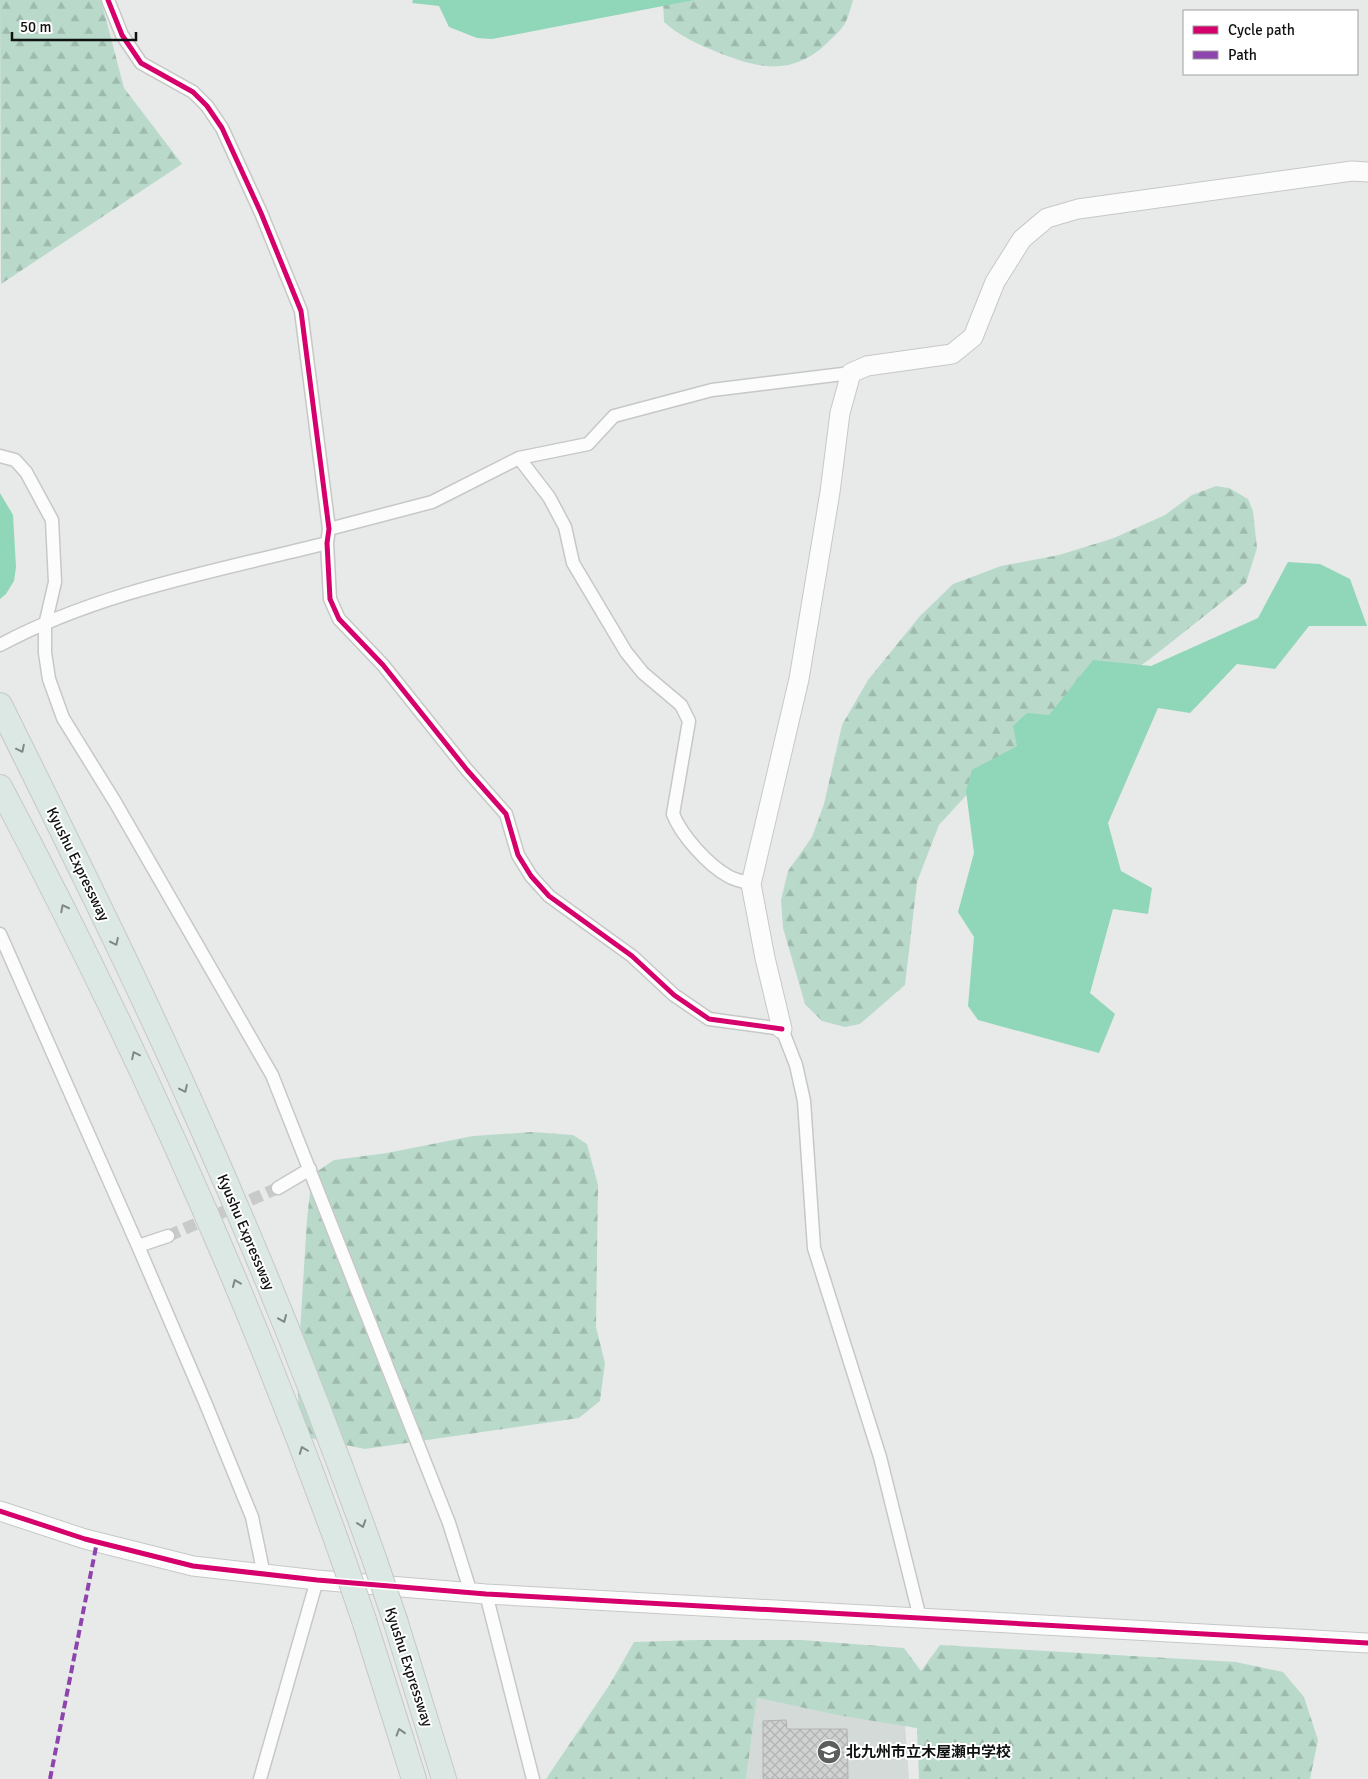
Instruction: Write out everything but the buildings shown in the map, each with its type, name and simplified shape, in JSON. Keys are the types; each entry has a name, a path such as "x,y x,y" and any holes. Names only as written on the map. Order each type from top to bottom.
{"highway":[{"name":"Kyushu Expressway","path":"0,705 199,1120 287,1326 375,1561 444,1779"},
{"name":"Kyushu Expressway","path":"0,787 64,907 172,1132 260,1337 342,1556 414,1779"}],"street":[{"path":"108,0 122,35 141,63 193,92 207,106 222,128 261,213 301,311 330,529 327,544 330,599 339,619 384,665 467,770 506,814 518,855 531,876 549,896 632,956 674,995 708,1019 782,1029"},
{"path":"330,529 432,502 519,458 588,444 614,416 712,390 851,373 867,366 952,354 973,337 995,282 1022,239 1048,218 1078,209 1352,171 1368,172"},
{"path":"851,373 840,413 830,492 799,679 751,884 765,958 782,1029 796,1065 804,1101 814,1248 880,1457 920,1618"},
{"path":"0,456 15,460 26,472 52,520 55,582 45,625 44,653 49,679 63,718 115,802 272,1076 478,1593 533,1779"},
{"path":"519,458 550,497 565,527 573,563 626,652 643,673 681,706 689,721 673,814 678,827 693,846 728,876 751,884"},
{"path":"0,645 29,630 106,599 327,544"},
{"path":"0,934 138,1246 252,1517 264,1575"},
{"path":"278,1188 310,1169"},
{"path":"138,1246 168,1236"},
{"path":"0,1510 85,1540 193,1566 264,1575 478,1593 1368,1643"},
{"path":"260,1779 317,1580"}],"shaded area":[{"path":"413,0 694,0 492,39 477,38 449,27 439,6 412,3"},
{"path":"0,493 13,515 16,567 14,581 6,594 0,599"},
{"path":"1288,562 1320,564 1350,579 1367,626 1309,626 1275,669 1237,664 1190,713 1158,708 1108,823 1121,871 1152,888 1148,914 1113,909 1090,993 1115,1014 1099,1053 978,1020 968,1006 974,937 958,912 974,853 966,791 972,770 1017,746 1013,726 1027,713 1049,715 1093,660 1151,666 1258,618"},
{"name":"北九州市立木屋瀬中学校","path":"757,1698 837,1715 905,1725 909,1779 746,1779"}],"green space":[{"path":"0,0 101,0 124,88 182,164 1,284"},
{"path":"663,0 853,0 844,25 826,44 800,61 787,65 773,66 760,65 732,58 682,36 664,22"},
{"path":"1216,486 1229,488 1248,499 1253,511 1257,548 1246,583 1150,659 985,775 939,825 917,882 905,985 860,1024 845,1027 822,1021 805,1004 783,928 781,900 788,871 812,837 824,804 842,725 868,680 920,616 953,584 1001,566 1059,555 1114,538 1165,515 1192,495"},
{"path":"532,1132 573,1135 587,1144 598,1185 596,1327 605,1363 600,1401 579,1418 365,1449 311,1438 300,1423 297,1380 307,1219 312,1175 334,1160 387,1153 473,1136"},
{"path":"802,1640 904,1648 921,1671 940,1645 1236,1662 1283,1672 1304,1697 1318,1740 1310,1779 919,1779 917,1728 837,1715 757,1698 746,1779 546,1779 610,1684 634,1642"}],"tunnel":[{"path":"168,1236 278,1188"}],"marked path":[{"path":"50,1779 97,1542"}],"cycle path":[{"path":"108,0 122,35 141,63 193,92 207,106 222,128 261,213 301,311 329,529 327,543 330,599 339,619 383,665 467,770 506,814 518,855 531,876 549,896 632,956 674,995 709,1019 782,1029"},
{"path":"0,1511 85,1539 193,1566 317,1580 486,1594 1368,1643"}],"place":[{"name":"北九州市立木屋瀬中学校","path":"829,1752"}]}
